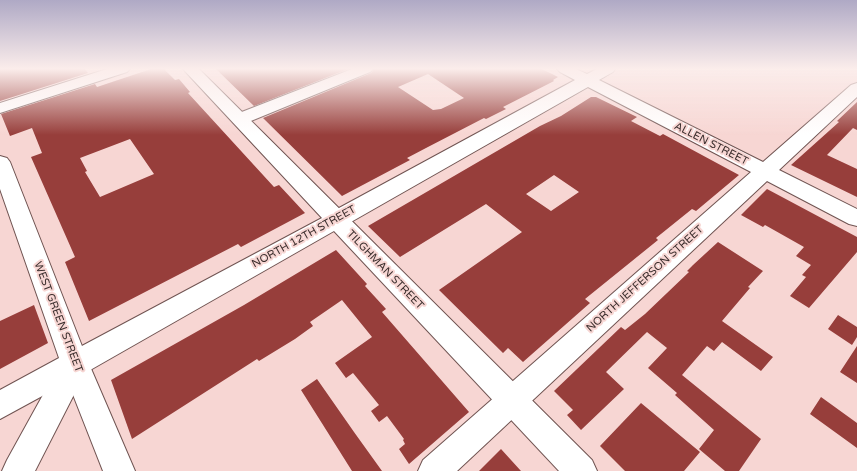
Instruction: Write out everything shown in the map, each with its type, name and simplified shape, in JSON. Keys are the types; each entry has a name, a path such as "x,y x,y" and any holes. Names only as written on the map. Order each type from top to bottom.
{"street":[{"path":"0,108 53,91"},
{"name":"TILGHMAN STREET","path":"213,91 581,471"},
{"path":"240,119 310,91"},
{"name":"NORTH 12TH STREET","path":"0,406 569,91"},
{"name":"ALLEN STREET","path":"607,91 857,218"},
{"name":"NORTH JEFFERSON STREET","path":"434,471 854,91"},
{"name":"WEST GREEN STREET","path":"0,162 75,364 119,471"},
{"path":"18,471 75,364"}],"building":[{"path":"0,91 31,91 0,101"},
{"path":"73,91 189,91 190,92 188,93 274,187 279,185 305,213 241,247 238,244 89,321 65,262 75,257 31,157 42,153 32,128 10,136 1,114","holes":["130,139 154,174 100,197 85,172 87,171 80,158"]},
{"path":"239,91 292,91 254,106"},
{"path":"328,91 404,91 433,110 441,109 464,98 453,91 534,91 503,107 506,109 486,119 484,118 407,158 410,160 342,196 263,118"},
{"path":"591,97 596,97 637,117 631,121 660,136 663,134 739,175 696,211 692,209 656,238 658,240 585,299 590,303 523,362 508,348 503,353 439,290 522,232 486,204 400,257 368,226 540,126 561,116","holes":["554,175 579,192 551,211 526,194"]},
{"path":"857,102 857,130 853,128 827,155 857,169 857,197 791,165 839,122 837,121"},
{"path":"767,189 857,237 857,252 809,308 790,296 806,277 802,275 811,265 796,256 804,247 765,225 763,227 741,215"},
{"path":"718,242 763,271 748,287 750,288 722,321 773,357 761,371 722,342 714,351 707,346 682,375 761,439 739,471 725,471 699,449 714,430 675,395 677,393 648,368 667,348 647,332 606,372 624,389 581,430 567,415 573,410 554,391 621,327 625,330 645,314"},
{"path":"336,250 367,284 365,286 386,309 382,312 469,412 409,464 399,449 405,444 404,439 387,416 379,422 371,411 379,405 353,373 346,378 335,363 372,337 342,300 310,322 313,326 295,339 259,361 257,359 132,439 111,380 244,305"},
{"path":"34,305 48,343 0,369 0,321"},
{"path":"838,315 857,327 857,337 852,345 828,329"},
{"path":"857,346 857,383 840,372"},
{"path":"317,379 382,471 352,471 301,390"},
{"path":"821,397 857,423 857,448 810,414"},
{"path":"641,403 700,452 684,471 625,471 600,446"},
{"path":"501,449 521,471 479,471"}]}
